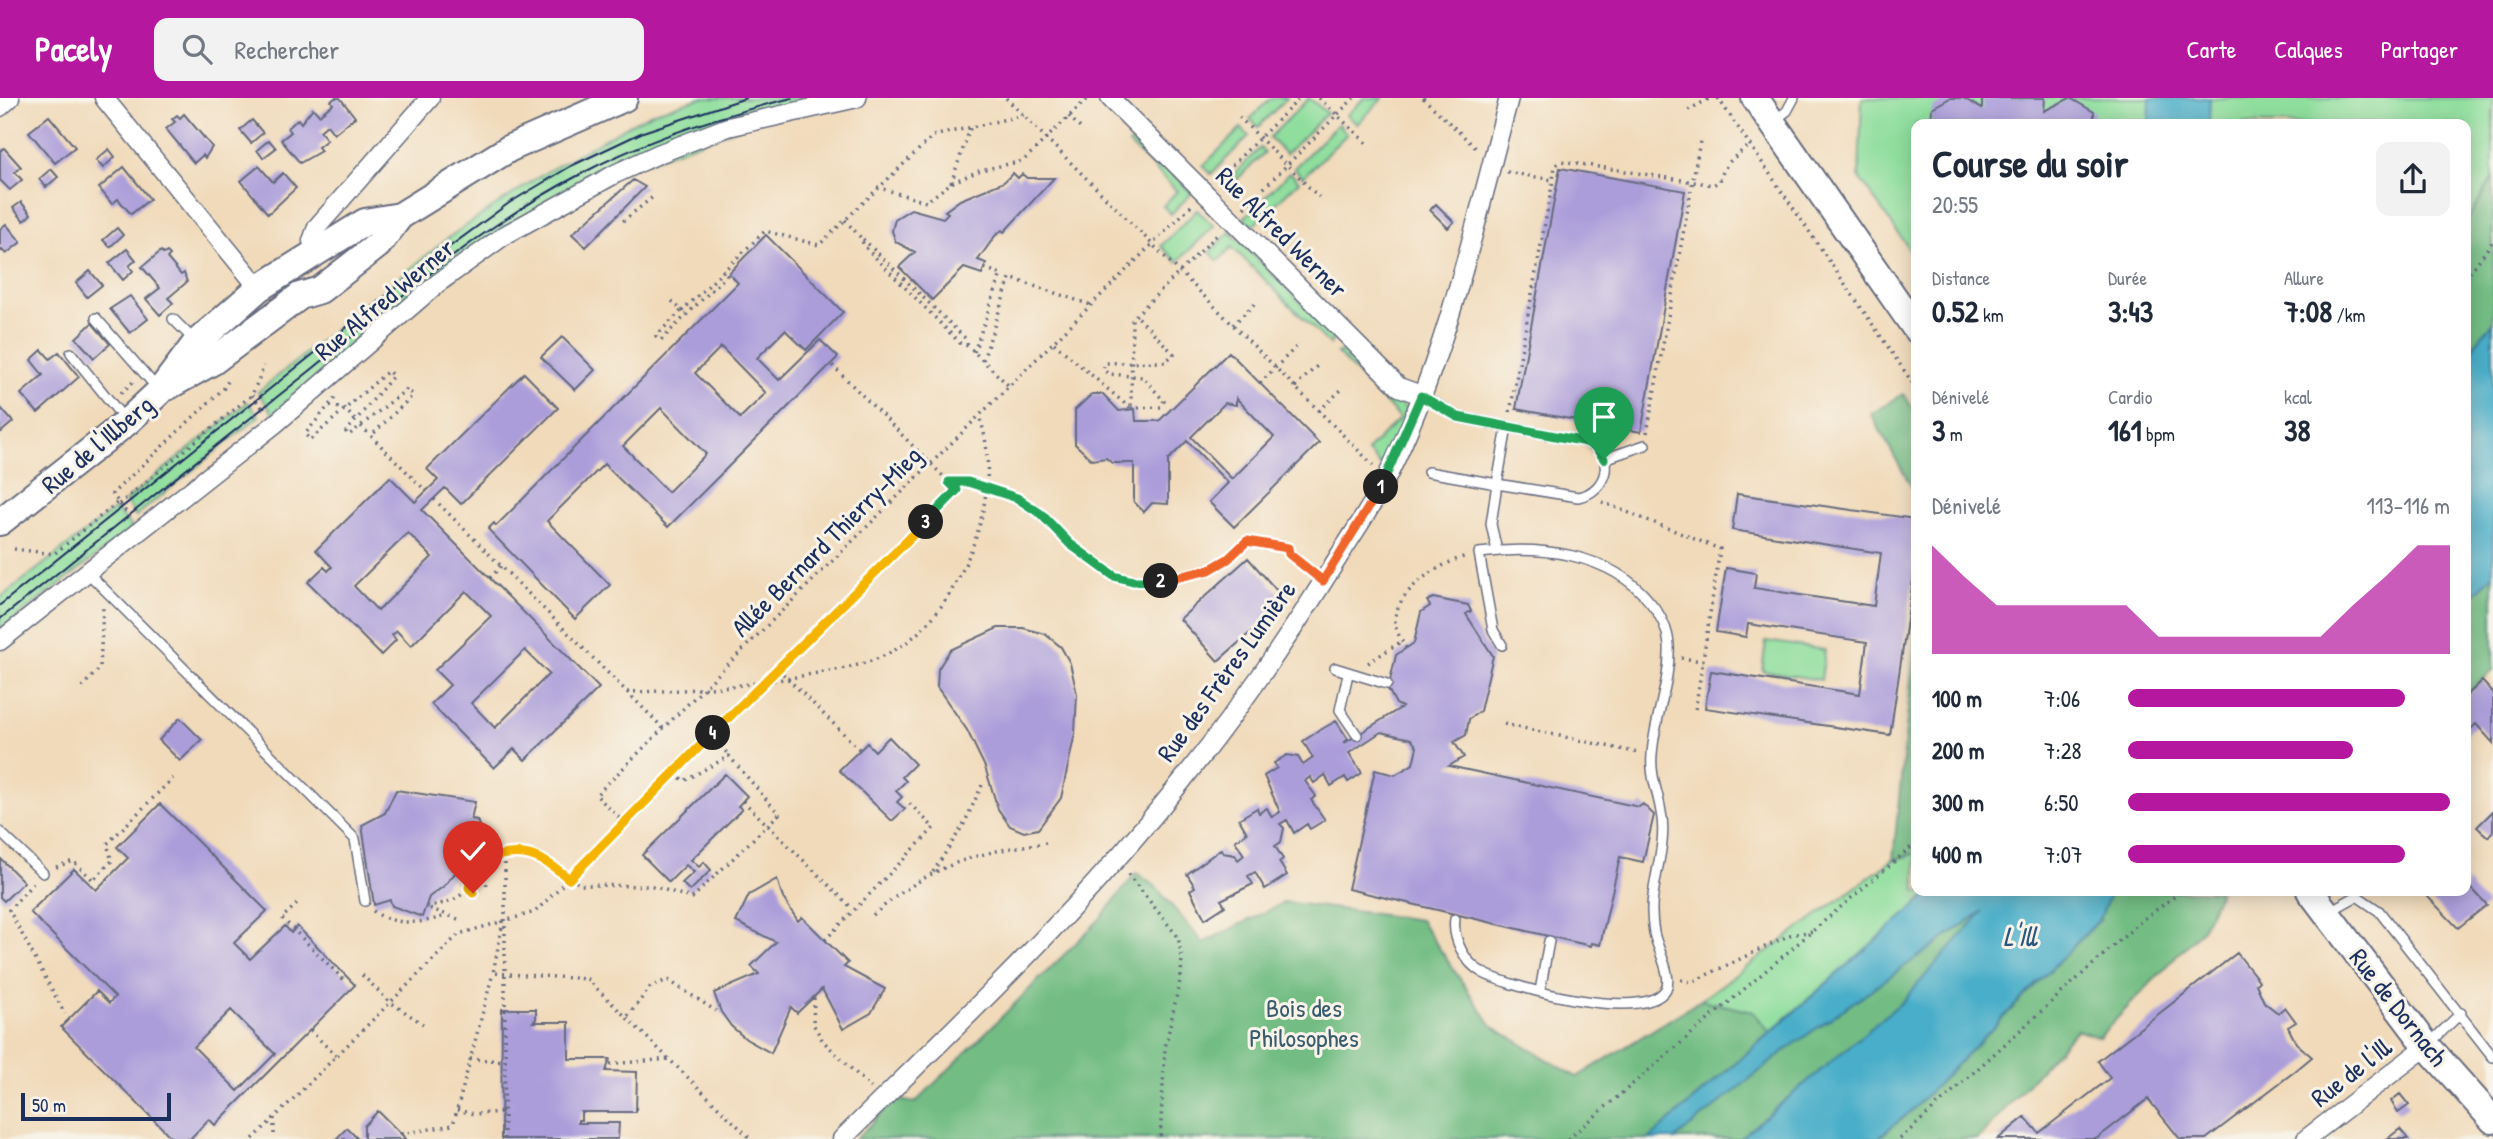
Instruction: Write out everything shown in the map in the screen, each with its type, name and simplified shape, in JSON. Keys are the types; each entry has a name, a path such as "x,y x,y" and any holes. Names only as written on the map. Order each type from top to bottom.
{"main road":[{"path":"400,216 510,148 624,98"},
{"path":"1755,98 1911,323"},
{"name":"Rue de l'Illberg","path":"213,359 259,288 365,222 400,216"},
{"name":"Rue de l'Illberg","path":"0,522 127,422 160,391 213,359 300,296 320,290 378,245 400,216"},
{"path":"300,296 317,251"},
{"name":"Rue de Dornach","path":"2314,896 2427,1046 2493,1120"}],"street":[{"path":"0,107 10,98"},
{"path":"104,98 259,288"},
{"path":"317,251 312,241 317,227 430,98"},
{"name":"Rue Alfred Werner","path":"0,641 315,391 438,283 505,235 615,174 658,154 728,127 857,98"},
{"name":"Rue Alfred Werner","path":"1110,98 1399,387 1421,396"},
{"name":"Rue des Frères Lumière","path":"842,1139 970,1015 1116,859 1287,640 1387,478 1421,396 1468,255 1486,153 1509,98"},
{"name":"Rue de l'Ill","path":"2306,1139 2427,1046"}],"lane":[{"path":"1774,129 1794,98"},
{"path":"96,318 160,391"},
{"path":"173,318 213,359"},
{"path":"71,354 127,422"},
{"path":"1421,396 1458,417 1594,445 1604,459 1606,473 1602,482 1587,496 1578,497 1428,472"},
{"path":"1497,551 1491,524 1507,427"},
{"path":"1604,459 1645,445"},
{"path":"1455,919 1456,940 1481,972 1540,991 1608,1004 1635,1004 1656,998 1665,990 1668,980 1654,932 1652,913 1662,833 1651,755 1669,656 1665,626 1657,610 1642,592 1599,564 1548,552 1479,553 1493,630 1502,645"},
{"path":"87,572 355,839 365,901"},
{"path":"1335,668 1387,684"},
{"path":"1348,674 1340,710 1357,735"},
{"path":"0,832 43,873"},
{"path":"2326,913 2353,896"},
{"path":"2361,896 2379,912 2493,1057"},
{"path":"1540,991 1549,942"},
{"path":"2427,1046 2461,1013"}],"path":[{"path":"1006,98 1387,478"},
{"path":"877,187 926,202 951,183 981,170 1023,161 1088,98"},
{"path":"1319,98 1370,146"},
{"path":"1423,98 1486,153 1504,158 1501,171 1553,180"},
{"path":"1688,110 1711,98"},
{"path":"1718,98 1911,381"},
{"path":"722,270 727,275 661,340 656,335 722,270 765,231 819,245 933,136 1024,116"},
{"path":"1069,116 1081,129"},
{"path":"1239,117 1319,197"},
{"path":"951,183 971,126"},
{"path":"1645,445 1700,141"},
{"path":"1507,427 1555,166 1561,161 1713,185 1720,181 1723,169 1731,159 1749,146"},
{"path":"624,221 654,196"},
{"path":"845,220 861,238 864,246 960,342 968,346 1009,386"},
{"path":"2471,271 2493,241"},
{"path":"974,352 1001,274 984,268"},
{"path":"983,360 1010,278 1091,305"},
{"name":"Allée Bernard Thierry-Mieg","path":"624,823 596,795 1110,286"},
{"path":"672,301 682,311"},
{"path":"1233,325 1255,303"},
{"path":"1053,342 1104,390 1131,408 1161,407 1164,401 1143,377 1109,374 1103,366 1108,362 1165,362 1174,354 1136,315"},
{"path":"1131,408 1132,319"},
{"path":"1261,383 1297,346"},
{"path":"136,525 112,494 224,388 213,359"},
{"path":"253,1139 459,934 535,912 957,490 831,364"},
{"path":"14,549 54,554 252,395 264,366"},
{"path":"1295,387 1317,366"},
{"path":"342,390 305,434 310,440 388,371 393,376 346,432 349,435 407,389 413,395 371,436"},
{"path":"1319,411 1341,390"},
{"path":"252,395 269,416"},
{"path":"324,400 329,406 345,410 426,491"},
{"path":"627,692 702,690 764,683 864,664 900,647 917,633 962,573 979,526 986,487 984,430 979,416"},
{"path":"949,482 968,482 986,487 1028,505 1070,544 1103,570 1123,580 1164,580 1194,576 1218,566 1243,543 1256,540 1288,548 1289,554 1323,581"},
{"path":"1587,496 1720,549 1695,711"},
{"path":"434,499 663,728"},
{"path":"1406,649 1396,630 1395,617 1411,591 1427,576 1446,564 1479,553"},
{"path":"490,578 501,566"},
{"path":"82,687 100,668 103,601"},
{"path":"1381,655 1402,641"},
{"path":"1669,656 1703,662"},
{"path":"778,669 860,750"},
{"path":"1504,724 1651,755"},
{"path":"480,861 505,852 540,858 569,879 581,884 652,886 692,898 779,814 713,734"},
{"path":"674,772 684,781 729,756"},
{"path":"65,1014 9,910 43,873 73,860 93,880 112,860 107,844 173,778"},
{"path":"933,873 964,824 983,783"},
{"path":"743,801 853,909"},
{"path":"825,940 934,828 909,803"},
{"path":"873,915 897,895 933,873 990,850 1046,843"},
{"path":"1568,1139 1911,847"},
{"path":"504,1139 505,852"},
{"path":"458,919 426,907 457,901 469,888 478,854 487,886"},
{"path":"1116,859 1178,937 1182,957 1181,976 1165,1048 1160,1139"},
{"path":"469,888 473,893"},
{"path":"1900,1139 2141,921 2175,896"},
{"path":"365,901 375,913 394,919 423,923 445,916"},
{"path":"457,901 463,905"},
{"path":"297,904 282,918 344,980"},
{"path":"401,1133 453,1125 503,922"},
{"path":"1668,980 1692,982 1790,935 1815,930"},
{"path":"492,973 587,979 628,1016 751,1139"},
{"path":"362,975 390,1002 423,1024"},
{"path":"628,1016 651,986 668,980 716,1011"},
{"path":"814,998 813,1024 823,1041 882,1099"},
{"path":"310,1030 336,1056"},
{"path":"470,1059 505,1061"},
{"path":"610,1064 670,1059"},
{"path":"457,1110 474,1114 505,1112"},
{"path":"274,1118 275,1139"}],"green space":[{"path":"701,98 819,98 569,191 274,415 258,392 452,235 543,174 631,124 654,112"},
{"path":"1271,98 1287,98 1258,127 1250,119"},
{"path":"1309,98 1327,113 1286,154 1269,138"},
{"path":"1364,98 1383,98 1357,124 1347,115"},
{"path":"1862,98 2493,98 2493,177 2471,214 2471,119 1911,119 1911,252 1859,177"},
{"path":"1338,124 1347,134 1303,177 1294,168"},
{"path":"1241,128 1249,136 1211,174 1203,166"},
{"path":"1137,140 1192,193 1171,214 1163,206 1177,191 1129,144"},
{"path":"1260,148 1265,152 1227,189 1223,185"},
{"path":"1290,172 1299,181 1253,226 1244,218"},
{"path":"2493,177 2493,323 2471,349 2471,214"},
{"path":"1197,210 1214,226 1177,262 1161,246"},
{"path":"1230,232 1331,332 1333,337 1330,345 1232,247 1218,261 1210,252"},
{"path":"1346,350 1406,409 1408,419 1385,470 1367,451 1400,418 1337,353"},
{"path":"1903,394 1911,405 1911,486 1871,414"},
{"path":"248,402 259,416 136,516 125,501"},
{"path":"115,509 133,528 0,630 0,598"},
{"path":"2493,575 2493,671 2471,689 2471,597"},
{"path":"1766,641 1825,650 1821,680 1762,671"},
{"path":"1911,680 1911,855 1893,860"},
{"path":"1911,855 1911,896 1926,896 1770,1032 1753,1012 1701,1000 1893,860"},
{"name":"Bois des Philosophes","path":"1136,873 1155,886 1203,943 1285,902 1420,920 1492,1026 1577,1077 1701,1000 1753,1012 1770,1032 1649,1139 856,1139 895,1099 915,1103 1099,920"},
{"path":"2109,896 2218,896 2201,931 2099,1037 2076,1030 1978,1139 1877,1139 1910,1112 2100,920"},
{"path":"1986,909 1903,1001 1739,1139 1675,1139 1787,1049"}],"water":[{"path":"2150,98 2210,98 2209,119 2149,119"},
{"path":"2493,323 2493,575 2471,597 2471,349"},
{"name":"L'Ill","path":"1926,896 2109,896 2100,919 1910,1112 1876,1139 1739,1139 1903,1001 1983,911 1787,1049 1675,1139 1649,1139"}],"building":[{"path":"340,98 355,117 334,134 327,125 320,131 327,140 318,147 321,151 300,163 281,140 291,132 288,128 298,119 301,123 313,108 319,115 333,104 331,101"},
{"path":"1950,98 1963,98 1982,109 1982,98 2045,98 2044,111 2070,98 2094,112 2094,119 1931,119 1932,108"},
{"path":"184,114 212,147 205,158 203,155 194,163 166,129 175,122 172,119 177,115 180,118"},
{"path":"49,116 75,147 55,163 29,132"},
{"path":"252,120 263,133 251,143 240,130"},
{"path":"269,140 276,148 263,158 257,150"},
{"path":"4,148 21,167 15,172 22,180 10,190 0,180 0,151"},
{"path":"109,149 115,157 103,168 96,160"},
{"path":"259,166 273,182 283,173 296,188 268,214 241,181"},
{"path":"124,167 150,199 131,214 118,199 112,204 99,188"},
{"path":"1560,168 1685,191 1641,432 1516,409"},
{"path":"51,169 58,177 46,187 39,179"},
{"path":"1013,173 1018,178 1022,174 1027,178 1054,178 1004,232 1002,230 995,236 978,260 986,263 982,274 964,268 932,300 899,267 915,252 896,242 892,231 895,219 911,209 943,218 948,213 945,211 960,200 1004,182"},
{"path":"633,180 645,187 586,247 572,234"},
{"path":"21,202 31,214 24,221 13,208"},
{"path":"1436,204 1454,222 1448,228 1430,210"},
{"path":"6,224 21,242 6,254 2,250 0,252 0,229"},
{"path":"117,228 123,235 110,247 103,240"},
{"path":"766,235 843,312 806,350 785,330 757,358 779,380 820,340 838,357 668,527 604,464 547,521 610,585 575,619 488,529 494,523 496,526 738,283 729,273","holes":["721,347 766,393 740,418 695,373","661,408 706,454 668,492 623,446"]},
{"path":"127,249 136,260 129,266 133,271 123,280 109,263"},
{"path":"161,251 170,255 167,258 181,275 184,273 187,282 168,298 173,303 160,315 146,299 160,288 142,267"},
{"path":"90,271 102,285 87,297 76,283"},
{"path":"130,296 148,319 130,333 110,309"},
{"path":"92,323 110,344 94,358 76,338"},
{"path":"562,337 595,370 575,390 541,357"},
{"path":"42,350 50,359 59,352 79,377 38,413 21,394 43,375 31,360"},
{"path":"1229,352 1319,443 1234,527 1209,502 1228,483 1187,441 1168,460 1168,504 1152,503 1144,512 1134,502 1134,463 1112,463 1106,458 1092,460 1075,444 1075,410 1092,394 1103,394 1119,411 1135,409 1136,421 1159,421","holes":["1236,398 1274,437 1232,479 1191,437 1225,403 1236,405"]},
{"path":"524,373 558,408 461,504 445,488 422,510 599,688 525,760 514,749 494,768 431,704 450,685 435,670 491,616 466,591 411,646 397,631 392,635 396,640 381,655 308,582 324,567 328,571 332,567 316,550 390,477 415,502 438,480 427,469","holes":["408,533 432,557 378,611 354,586","525,650 549,674 495,728 471,703"]},
{"path":"0,407 13,422 0,433"},
{"path":"1737,494 1911,518 1911,594 1890,735 1705,708 1711,671 1860,694 1867,642 1748,624 1746,637 1716,632 1726,568 1756,573 1754,588 1874,606 1881,553 1732,530"},
{"path":"1248,558 1286,601 1218,661 1180,619"},
{"path":"1433,598 1468,605 1471,611 1466,614 1493,656 1480,711 1469,719 1466,735 1454,742 1464,757 1449,766 1639,807 1643,804 1654,815 1643,862 1620,857 1600,945 1592,943 1591,946 1348,889 1375,770 1395,775 1413,764 1417,747 1411,739 1381,732 1349,753 1362,773 1348,782 1345,777 1331,786 1325,775 1314,783 1310,777 1305,781 1316,796 1311,800 1325,820 1310,829 1307,824 1294,833 1287,820 1280,824 1284,828 1281,842 1275,846 1283,859 1279,862 1287,875 1265,889 1255,872 1248,876 1253,884 1221,900 1225,906 1205,919 1190,890 1195,887 1187,874 1221,849 1223,853 1235,855 1238,860 1244,855 1235,841 1247,833 1239,819 1257,808 1259,813 1267,808 1272,817 1280,812 1264,776 1277,768 1274,763 1287,755 1298,757 1303,765 1313,758 1303,741 1336,721 1348,739 1343,744 1402,707 1396,704 1388,689 1396,655 1414,643 1421,612 1430,606 1427,601"},
{"path":"998,628 1023,628 1045,634 1061,647 1070,663 1077,694 1075,733 1061,798 1038,829 1024,832 1010,826 998,809 985,767 967,730 937,687 938,669 950,650"},
{"path":"2482,681 2493,693 2493,743 2476,724 2471,729 2471,691"},
{"path":"180,718 202,740 180,761 159,740"},
{"path":"889,737 915,764 902,777 906,781 896,791 902,797 897,802 905,809 892,821 839,770 867,743 875,751"},
{"path":"725,774 747,796 738,806 742,809 691,860 699,867 704,862 711,870 690,891 682,883 694,872 686,865 669,882 642,855"},
{"path":"396,790 475,802 471,819 477,820 488,851 468,858 444,886 429,897 422,917 392,906 390,900 374,905 362,825 385,813"},
{"path":"160,804 267,911 234,943 250,959 285,926 291,933 297,926 355,985 215,1125 209,1119 190,1139 173,1139 61,1027 97,991 109,1003 115,997 30,912 74,869 96,890 128,858 117,847","holes":["231,1010 275,1054 238,1091 194,1047"]},
{"path":"2493,811 2493,831 2488,837 2477,827"},
{"path":"0,858 24,882 4,901 0,897"},
{"path":"777,879 783,898 798,921 802,917 848,963 844,967 885,989 871,1013 843,1029 822,989 797,1013 791,1007 771,1053 746,1039 731,1026 721,1012 714,993 759,974 751,966 776,942 736,922 749,895"},
{"path":"2471,887 2487,905 2458,928 2427,896 2471,896"},
{"path":"2237,953 2259,981 2256,984 2264,1002 2278,1013 2285,1007 2296,1022 2288,1027 2296,1043 2312,1057 2294,1072 2206,1139 2180,1139 2148,1099 2096,1139 1998,1139 2025,1117 2039,1133 2110,1078 2098,1061"},
{"path":"502,1009 536,1009 536,1019 533,1022 569,1022 569,1059 610,1059 606,1071 637,1072 636,1112 581,1112 581,1120 578,1120 578,1123 619,1123 618,1139 501,1139"},
{"path":"2400,1094 2409,1105 2398,1113 2391,1101"},
{"path":"378,1111 406,1139 364,1139 364,1126"},
{"path":"347,1128 358,1139 336,1139"},
{"path":"2400,1129 2408,1139 2387,1139"}],"tram line":[{"path":"0,605 422,267 509,203 571,166 643,132 746,98"},
{"path":"0,619 404,294 506,218 579,175 630,150 710,121 792,98"}],"route":[{"path":"473,893 469,888 478,854 480,861 505,852 523,853 540,858 569,879 957,490 949,482 968,482 1017,498 1041,514 1090,560 1123,580 1164,580 1194,576 1218,566 1243,543 1256,540 1288,548 1289,554 1323,581 1387,478 1421,396 1458,417 1586,442 1594,445 1604,459"}]}
